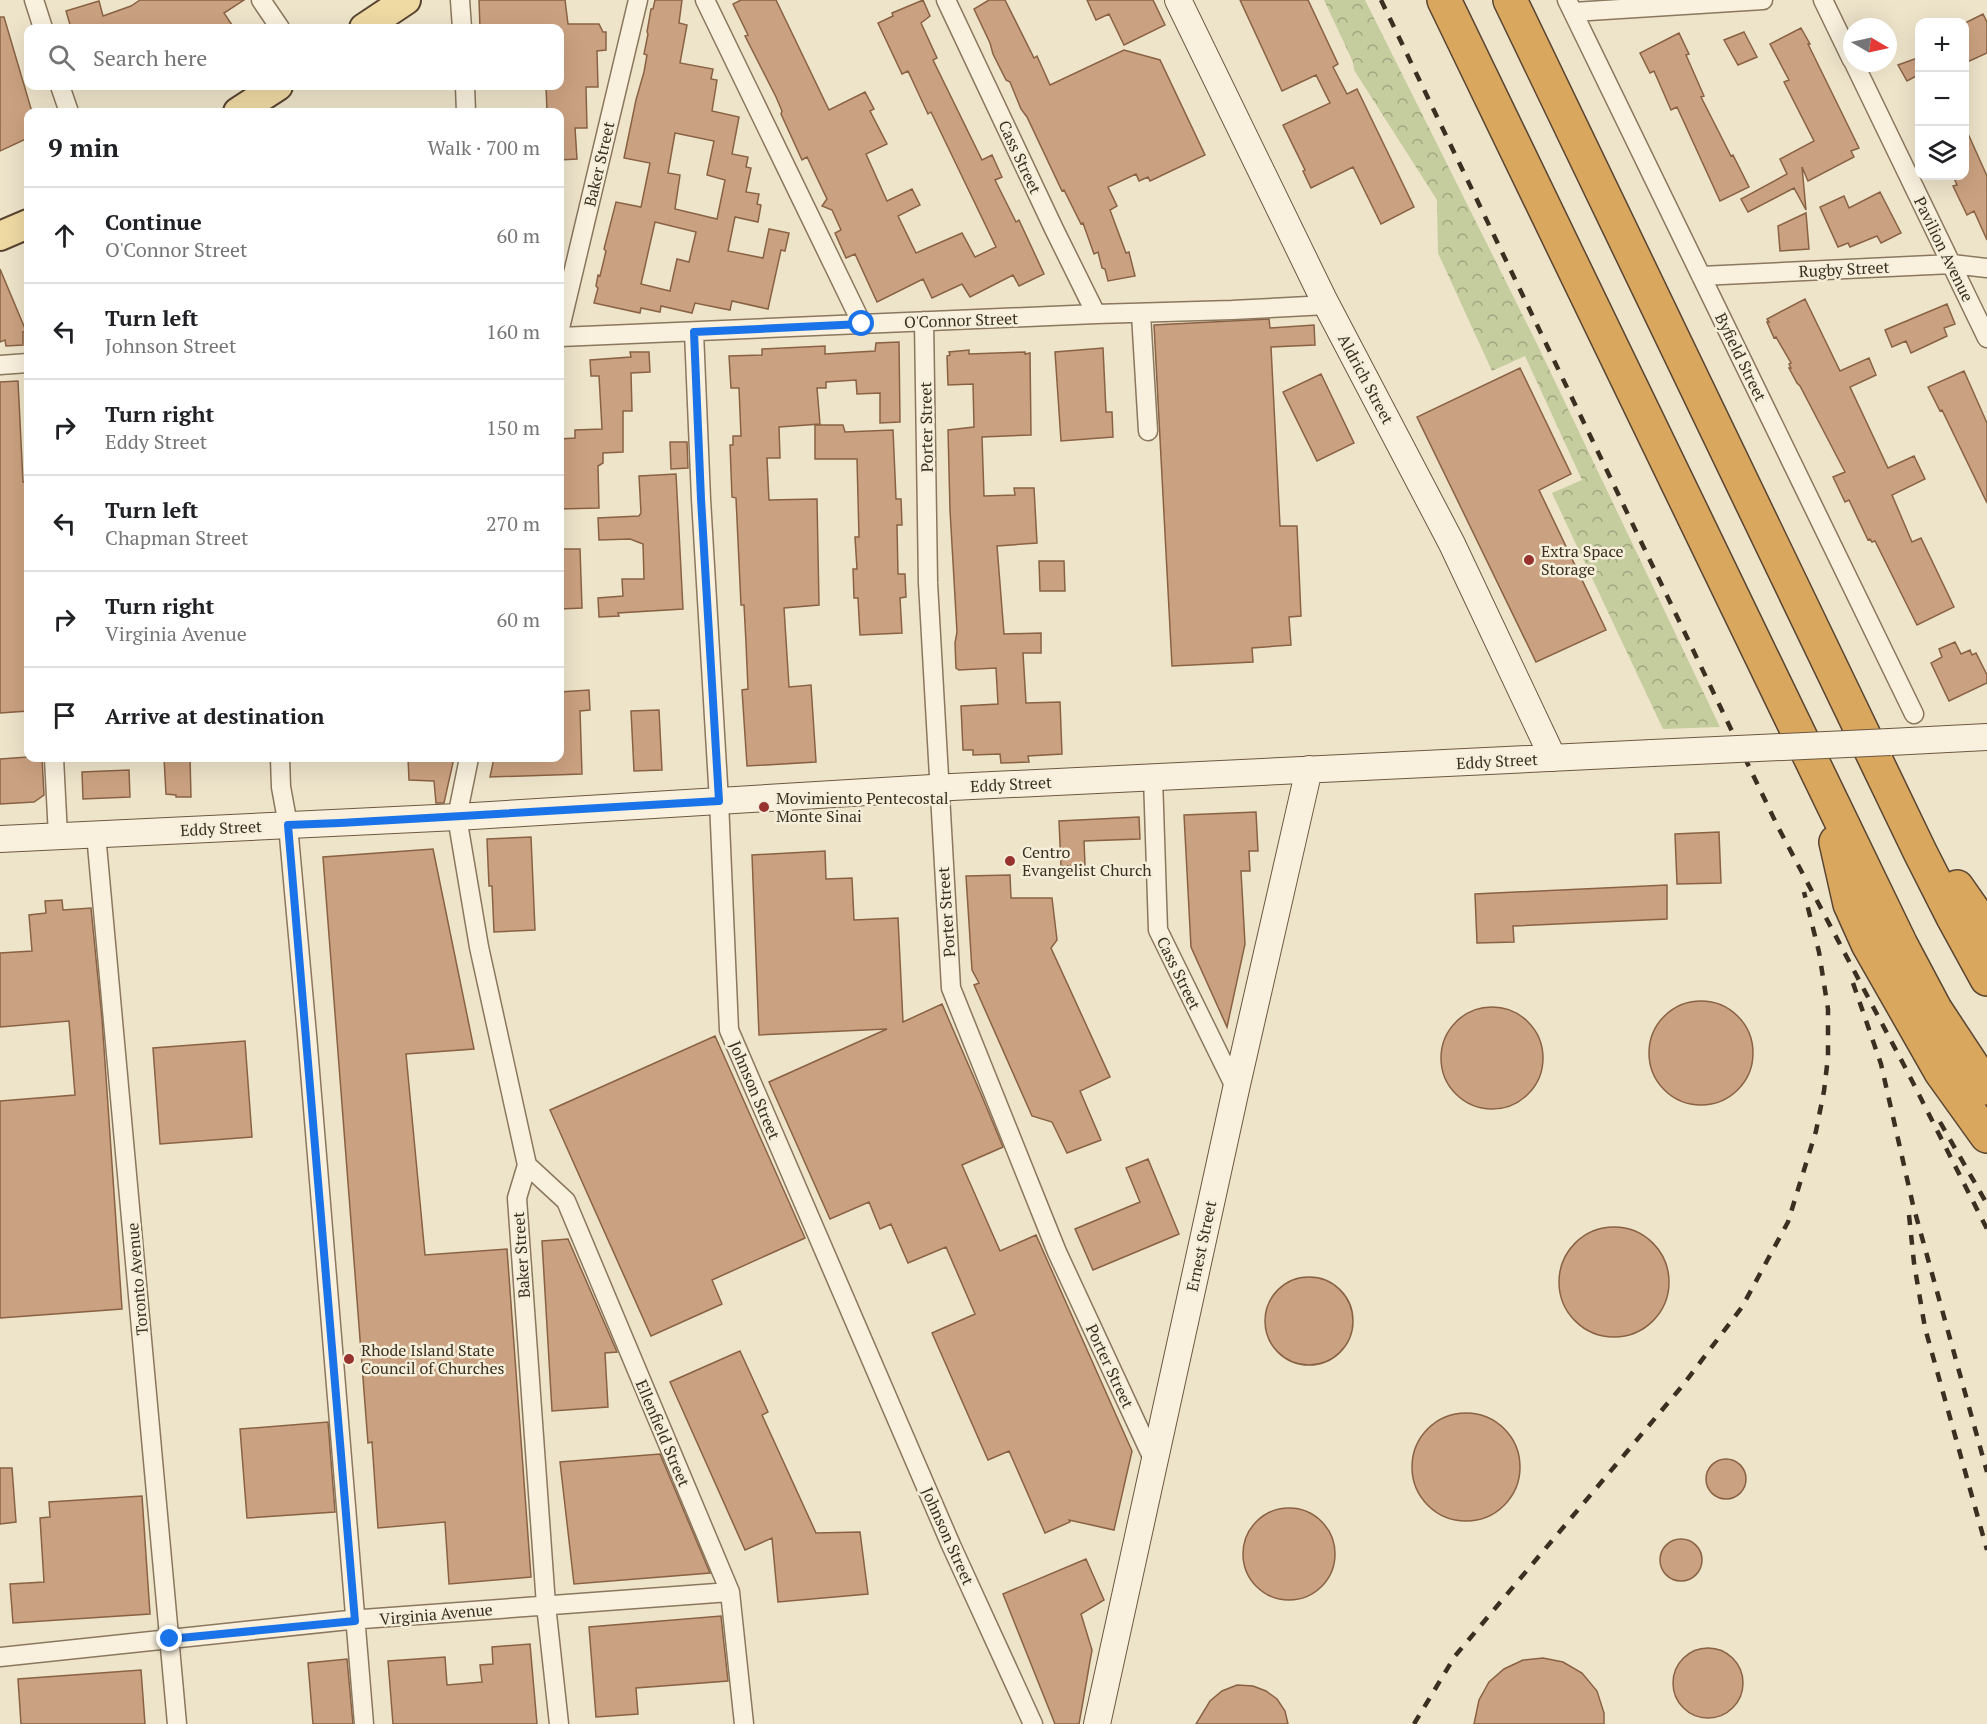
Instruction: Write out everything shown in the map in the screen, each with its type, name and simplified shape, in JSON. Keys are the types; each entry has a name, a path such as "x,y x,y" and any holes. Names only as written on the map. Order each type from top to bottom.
{"highway":[{"path":"1444,0 1918,978 1954,1040 1987,1088"},
{"path":"1510,0 1889,788 1942,896 1987,979"},
{"path":"1823,785 1850,904 1868,944 1923,1043 1987,1136"},
{"path":"1889,788 1987,930"}],"main road":[{"path":"370,24 406,0"},
{"name":"Aldrich Street","path":"1178,0 1327,304 1452,544 1553,758"},
{"path":"244,108 272,90"},
{"path":"0,236 24,226"},
{"name":"Eddy Street","path":"0,839 457,817 938,788 1987,737"},
{"name":"Ernest Street","path":"1097,1724 1236,1089 1309,769"}],"street":[{"path":"34,0 42,24"},
{"path":"261,0 277,24"},
{"path":"460,0 462,24"},
{"name":"Baker Street","path":"564,311 638,0"},
{"path":"705,0 862,324"},
{"name":"Cass Street","path":"946,0 1096,314"},
{"path":"1570,6 1763,0"},
{"name":"Pavilion Avenue","path":"1823,0 1843,41"},
{"name":"Byfield Street","path":"1570,6 1914,714"},
{"name":"Pavilion Avenue","path":"1858,72 1987,338"},
{"path":"61,90 68,108"},
{"path":"465,90 466,108"},
{"name":"Rugby Street","path":"1701,276 1952,264 1987,268"},
{"name":"O'Connor Street","path":"564,337 1096,314 1142,314 1327,304"},
{"path":"1142,314 1148,431"},
{"name":"Porter Street","path":"924,321 928,583 951,988 1057,1252 1154,1461"},
{"name":"Johnson Street","path":"694,332 729,1030 951,1545 1033,1724"},
{"path":"0,365 24,363"},
{"path":"54,762 58,836"},
{"path":"280,762 281,787 288,825 364,1724"},
{"name":"Baker Street","path":"468,762 457,817 478,942 527,1165 518,1198 546,1605 559,1724"},
{"name":"Cass Street","path":"1153,777 1158,930 1236,1089"},
{"name":"Toronto Avenue","path":"96,834 177,1724"},
{"name":"Ellenfield Street","path":"527,1165 566,1201 730,1592 744,1724"},
{"name":"Virginia Avenue","path":"0,1657 355,1621 730,1592"}],"green space":[{"path":"1324,0 1365,0 1538,346 1720,727 1663,729 1552,493 1582,480 1525,356 1492,371 1438,253 1437,200 1354,70 1353,62"}],"building":[{"path":"140,0 244,0 224,13 231,24 70,24 66,11 99,1 103,16 131,6"},
{"path":"479,0 565,0 568,24 599,24 603,32 606,32 606,50 597,51 598,87 586,87 587,128 575,128 577,159 564,160 564,108 547,108 546,90 564,90 564,24 480,24"},
{"path":"655,0 682,0 679,23 687,25 680,63 713,69 711,79 717,80 712,111 739,117 732,154 748,157 746,167 751,168 746,192 759,194 757,204 761,205 758,222 735,217 728,251 763,258 769,229 789,233 785,251 781,250 768,309 732,301 730,310 695,303 692,313 661,306 660,312 641,308 640,313 594,303 598,288 596,286 598,275 600,276 616,202 641,207 650,163 624,158 644,72 647,32 651,9 653,9","holes":["675,133 714,141 707,175 725,180 717,219 675,209 680,175 668,173","655,222 696,232 689,262 677,259 670,291 641,284"]},
{"path":"741,0 776,0 829,110 865,92 874,109 870,111 887,144 866,154 887,201 912,189 920,205 898,216 916,253 962,233 975,257 996,247 931,112 928,114 908,71 902,74 878,23 893,16 892,13 923,0 930,16 921,23 937,58 933,60 982,160 992,155 1002,177 995,180 1016,222 1019,220 1044,274 1019,286 1013,275 970,297 962,284 932,298 923,279 877,302 855,254 846,258 835,233 841,230 832,210 822,206 827,199 807,157 802,160 781,114 782,111 776,97 745,36 748,35 733,4"},
{"path":"989,0 1005,0 1034,58 1037,56 1050,85 1124,50 1160,60 1205,155 1150,181 1148,177 1139,181 1136,174 1108,187 1117,206 1110,210 1126,253 1129,252 1135,276 1108,281 1098,252 1094,254 1083,223 1081,224 1064,190 1062,191 1010,82 1006,80 993,54 974,9"},
{"path":"1087,0 1153,0 1165,25 1124,45 1109,14 1096,20"},
{"path":"1240,0 1308,0 1338,64 1333,67 1347,94 1357,89 1414,207 1381,224 1353,167 1311,188 1303,171 1305,170 1283,125 1330,103 1316,75 1282,91"},
{"path":"1983,14 1987,22 1987,53 1969,61 1969,21"},
{"path":"0,17 4,17 31,108 24,108 24,140 0,151"},
{"path":"1801,28 1859,148 1851,151 1854,157 1808,181 1802,167 1806,210 1794,188 1748,212 1741,199 1787,174 1780,159 1814,141 1784,82 1789,80 1770,44"},
{"path":"1744,32 1757,57 1738,65 1724,40"},
{"path":"1679,33 1704,96 1701,97 1749,187 1720,201 1677,107 1671,110 1654,71 1650,73 1640,53"},
{"path":"1915,59 1915,77 1907,81 1898,65"},
{"path":"1969,136 1987,176 1987,240 1974,211 1967,215 1953,186 1957,185 1955,180 1969,180"},
{"path":"1880,192 1901,233 1881,243 1877,236 1850,247 1848,243 1838,247 1820,207 1844,196 1849,208"},
{"path":"1806,213 1809,249 1780,251 1778,226"},
{"path":"0,269 24,326 24,332 23,345 6,346 5,340 0,342"},
{"path":"1805,299 1840,371 1869,358 1876,375 1850,387 1888,468 1914,456 1925,479 1892,495 1912,542 1921,538 1954,607 1917,625 1875,541 1868,540 1849,500 1845,502 1833,477 1845,472 1789,368 1791,368 1789,364 1791,363 1776,337 1774,338 1767,322 1769,322 1767,319"},
{"path":"1947,304 1955,324 1944,328 1947,336 1911,353 1906,341 1892,347 1885,330"},
{"path":"1269,319 1270,328 1314,325 1315,345 1271,347 1280,526 1297,526 1301,616 1289,617 1291,645 1252,648 1253,662 1172,666 1154,325"},
{"path":"899,342 900,422 880,423 880,393 857,394 856,380 826,382 826,388 817,388 820,424 779,427 780,458 767,458 769,500 817,499 819,605 784,608 789,687 811,685 816,762 747,766 742,690 748,689 744,605 741,605 736,498 732,497 730,445 733,445 733,436 741,436 739,388 731,388 729,356 762,355 762,349 825,346 825,354 875,351 876,343"},
{"path":"1103,348 1106,412 1112,412 1113,437 1061,441 1055,352"},
{"path":"969,350 969,354 1030,353 1031,435 982,437 984,496 1015,495 1014,488 1034,488 1037,543 997,546 1004,634 1041,633 1041,653 1023,653 1026,703 1060,702 1062,754 1028,756 1029,762 1001,763 1000,754 973,755 973,750 963,750 961,706 998,704 996,668 959,670 956,668 957,632 948,430 974,427 973,384 948,385 947,356 950,355 949,352"},
{"path":"630,352 649,352 650,372 631,373 632,411 623,411 623,452 603,453 603,463 598,466 599,508 564,509 564,439 575,438 575,430 602,429 599,376 591,376 590,360 631,357"},
{"name":"Extra Space Storage","path":"1520,368 1571,474 1539,490 1606,630 1536,662 1417,417"},
{"path":"1964,371 1987,423 1987,503 1942,410 1940,411 1928,387"},
{"path":"1321,374 1354,443 1317,461 1283,392"},
{"path":"18,381 24,482 24,711 0,713 0,382"},
{"path":"815,425 843,425 845,432 893,430 896,499 901,499 902,525 897,525 898,574 905,574 906,597 900,598 902,633 860,635 858,598 854,598 853,569 857,569 855,537 859,537 857,459 815,459"},
{"path":"670,442 687,442 688,468 671,469"},
{"path":"676,474 683,609 618,613 619,616 599,617 598,598 623,596 622,579 644,579 643,544 630,539 599,540 598,518 639,516 641,513 639,476"},
{"path":"564,549 580,549 582,608 564,609"},
{"path":"1039,561 1064,561 1065,591 1040,591"},
{"path":"1955,642 1961,654 1970,650 1972,655 1976,653 1987,675 1987,683 1949,701 1931,663 1942,657 1939,649"},
{"path":"589,690 590,710 580,711 582,774 490,777 493,762 564,762 564,692"},
{"path":"659,710 662,770 634,771 631,711"},
{"path":"24,757 24,762 42,762 44,795 34,802 0,804 0,759"},
{"path":"164,762 190,762 191,797 166,794"},
{"path":"408,762 453,762 444,803 436,803 434,781 409,780"},
{"path":"129,770 130,797 83,799 82,772"},
{"path":"1256,812 1258,851 1249,851 1250,871 1241,871 1245,944 1227,1027 1191,947 1184,815"},
{"path":"1139,817 1140,839 1084,841 1085,865 1061,866 1059,821"},
{"path":"1719,832 1721,883 1677,884 1675,834"},
{"path":"531,837 535,930 494,932 487,839"},
{"path":"433,849 474,1049 406,1054 425,1255 507,1249 531,1577 449,1584 445,1522 378,1528 372,1442 368,1443 323,857"},
{"path":"825,851 826,879 852,878 854,920 898,918 903,1022 942,1004 981,1094 1003,1147 962,1165 1000,1251 1036,1235 1132,1451 1114,1530 1069,1520 1070,1522 1045,1533 1009,1451 988,1460 932,1333 975,1314 946,1247 908,1263 891,1224 880,1229 869,1202 830,1219 769,1082 887,1029 759,1035 752,855"},
{"path":"1010,875 1011,898 1052,898 1057,940 1051,948 1110,1077 1080,1091 1101,1140 1067,1153 1052,1122 1032,1116 974,985 979,983 972,970 966,876"},
{"path":"1667,885 1667,919 1513,926 1514,942 1477,943 1475,894"},
{"path":"62,900 63,910 91,908 102,1019 122,1309 0,1318 0,1101 75,1095 69,1021 0,1027 0,953 32,951 29,915 46,913 45,901"},
{"path":"1701,1001 1721,1005 1738,1016 1749,1033 1753,1053 1749,1073 1738,1090 1721,1101 1701,1105 1681,1101 1664,1090 1653,1073 1649,1053 1653,1033 1664,1016 1681,1005"},
{"path":"1492,1007 1511,1011 1528,1022 1539,1039 1543,1058 1539,1077 1528,1094 1511,1105 1492,1109 1473,1105 1456,1094 1445,1077 1441,1058 1445,1039 1456,1022 1473,1011"},
{"path":"715,1036 805,1238 712,1280 722,1304 651,1336 550,1110"},
{"path":"245,1041 252,1137 160,1144 153,1048"},
{"path":"1148,1159 1179,1234 1093,1270 1075,1229 1140,1202 1126,1168"},
{"path":"1614,1227 1635,1231 1653,1243 1665,1261 1669,1282 1665,1303 1653,1321 1635,1333 1614,1337 1593,1333 1575,1321 1563,1303 1559,1282 1563,1261 1575,1243 1593,1231"},
{"path":"568,1239 617,1352 605,1353 608,1407 552,1411 542,1241"},
{"path":"1309,1277 1326,1281 1340,1290 1349,1304 1353,1321 1349,1338 1340,1352 1326,1361 1309,1365 1292,1361 1278,1352 1269,1338 1265,1321 1269,1304 1278,1290 1292,1281"},
{"path":"740,1351 768,1412 762,1415 816,1533 860,1532 868,1594 778,1602 772,1538 745,1550 670,1382"},
{"path":"1466,1413 1487,1417 1504,1429 1516,1446 1520,1467 1516,1488 1504,1505 1487,1517 1466,1521 1445,1517 1428,1505 1416,1488 1412,1467 1416,1446 1428,1429 1445,1417"},
{"path":"328,1422 335,1512 247,1518 240,1429"},
{"path":"660,1454 710,1573 574,1584 560,1462"},
{"path":"1726,1459 1734,1460 1740,1465 1745,1471 1745,1487 1740,1493 1734,1498 1726,1499 1718,1498 1712,1493 1707,1487 1706,1479 1707,1471 1712,1465 1718,1460"},
{"path":"0,1468 12,1468 16,1522 0,1524"},
{"path":"142,1496 150,1614 13,1623 10,1584 44,1582 40,1518 50,1517 49,1502"},
{"path":"1289,1508 1307,1511 1322,1521 1332,1536 1335,1554 1332,1572 1322,1587 1307,1597 1289,1600 1271,1597 1256,1587 1246,1572 1243,1554 1246,1536 1256,1521 1271,1511"},
{"path":"1681,1539 1696,1545 1702,1560 1696,1575 1681,1581 1666,1575 1660,1560 1666,1545"},
{"path":"1086,1559 1104,1600 1081,1614 1092,1650 1079,1724 1055,1724 1003,1594"},
{"path":"721,1616 728,1681 636,1688 638,1714 596,1717 589,1627"},
{"path":"530,1644 537,1724 393,1724 388,1661 445,1657 447,1685 482,1682 480,1665 493,1664 492,1647"},
{"path":"1715,1648 1728,1654 1737,1663 1741,1669 1743,1683 1741,1697 1733,1708 1722,1716 1701,1718 1683,1708 1675,1697 1673,1676 1683,1658 1694,1650"},
{"path":"1543,1658 1563,1662 1582,1673 1597,1691 1604,1713 1604,1724 1474,1724 1479,1700 1489,1682 1504,1669 1523,1660"},
{"path":"347,1659 353,1724 313,1724 308,1663"},
{"path":"141,1670 145,1724 21,1724 18,1679"},
{"path":"1237,1685 1253,1686 1277,1699 1285,1711 1288,1724 1196,1724 1210,1701 1222,1691"}],"railway":[{"path":"1381,0 1778,827 1906,1069 1987,1229"},
{"path":"1414,1724 1455,1656 1683,1385 1742,1307 1788,1222 1816,1131 1828,1057 1828,1009 1819,952 1804,892"},
{"path":"1853,983 1881,1064 1913,1205 1987,1472"},
{"path":"1940,1122 1987,1204"},
{"path":"1909,1215 1925,1328 1987,1550"}],"place":[{"name":"Extra Space Storage","path":"1529,560"},
{"name":"Movimiento Pentecostal Monte Sinai","path":"764,807"},
{"name":"Centro Evangelist Church","path":"1010,861"},
{"name":"Rhode Island State Council of Churches","path":"349,1359"}],"route":[{"path":"170,1639 355,1621 288,825 719,801 701,499 694,332 862,324"}]}
